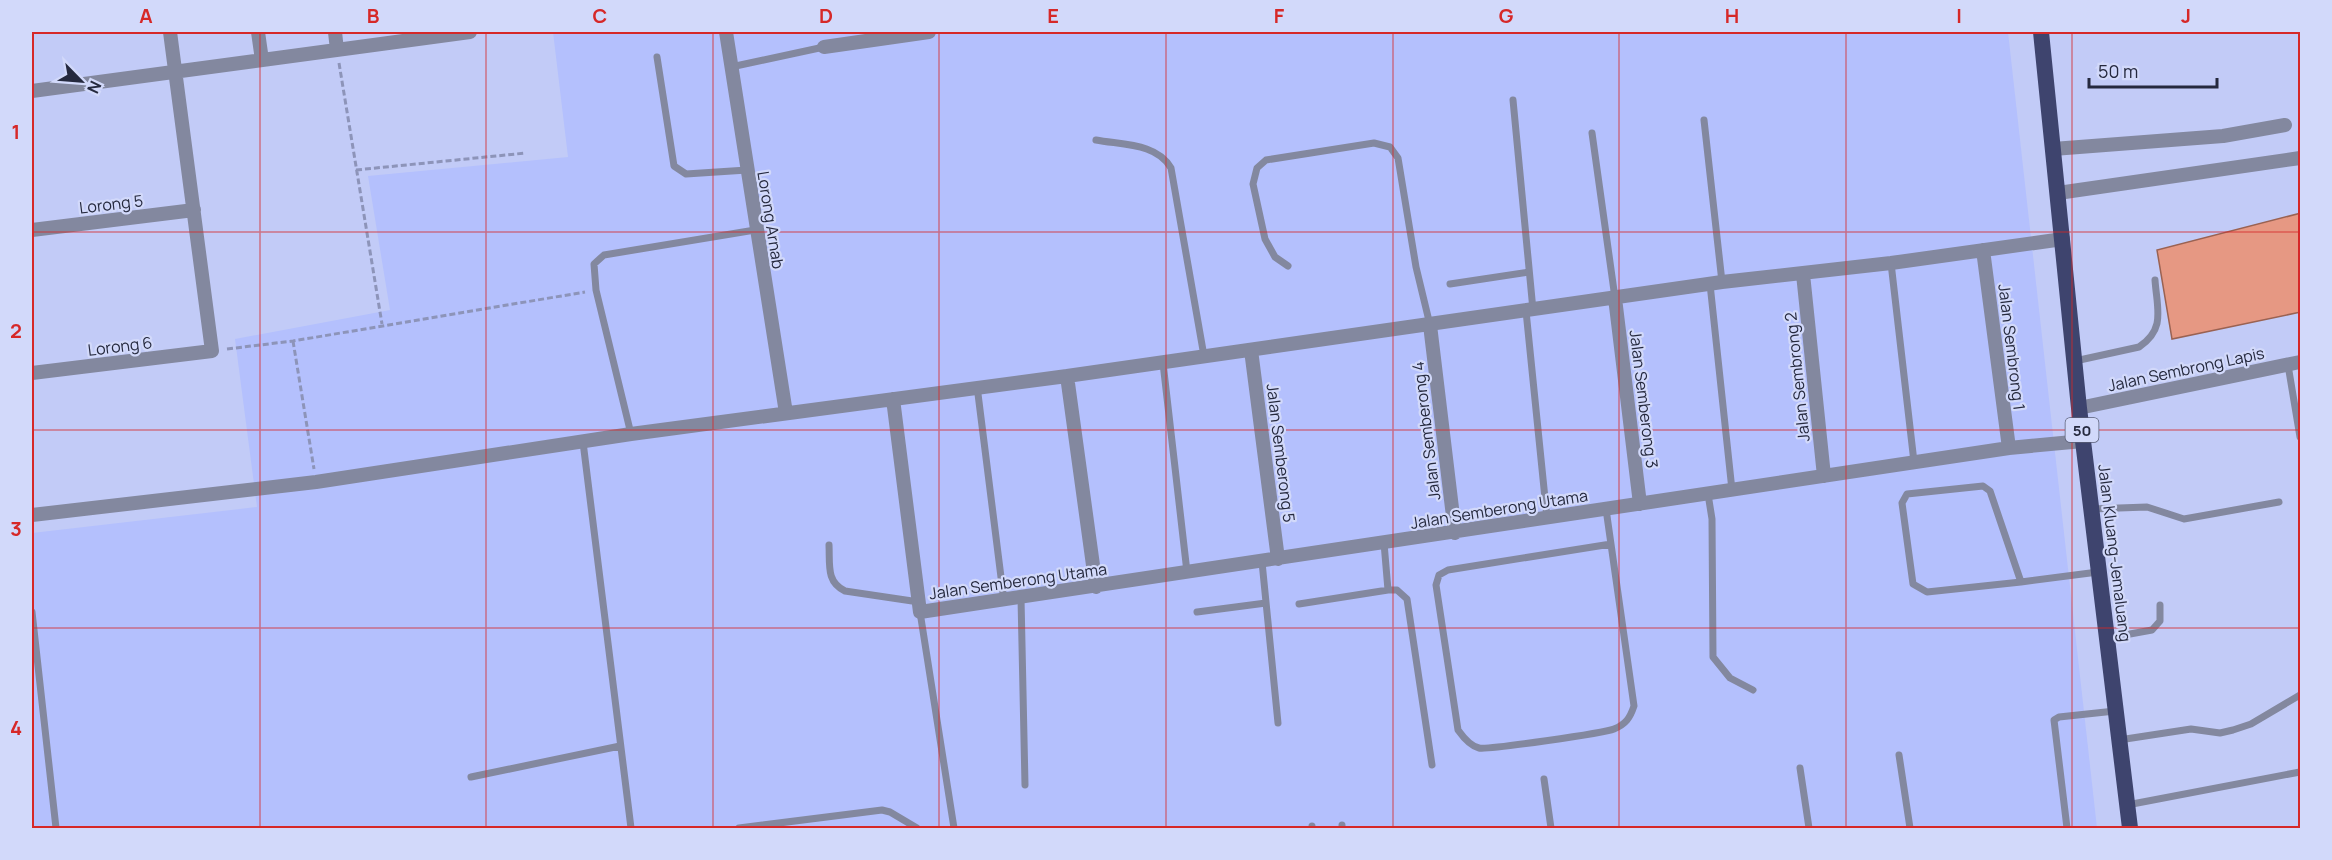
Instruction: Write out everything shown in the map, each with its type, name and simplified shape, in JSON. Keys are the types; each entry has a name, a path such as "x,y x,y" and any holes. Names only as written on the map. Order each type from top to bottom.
{"highway":[{"name":"Jalan Kluang-Jemaluang","path":"2041,32 2079,408 2130,828"}],"street":[{"path":"170,32 212,351"},
{"path":"258,32 262,60"},
{"path":"335,32 337,50"},
{"path":"32,92 470,32"},
{"name":"Lorong Arnab","path":"726,32 755,230 786,413"},
{"path":"824,47 929,32"},
{"path":"2053,149 2223,136 2285,125"},
{"path":"2058,193 2301,158"},
{"name":"Lorong 5","path":"32,230 194,210"},
{"path":"32,515 316,482 631,434 1163,363 1716,283 1891,263 2062,239"},
{"name":"Jalan Sembrong 1","path":"1983,249 2009,448"},
{"name":"Jalan Sembrong 2","path":"1803,274 1824,476"},
{"name":"Jalan Semberong 3","path":"1615,298 1640,504"},
{"name":"Jalan Semberong 4","path":"1430,325 1455,533"},
{"name":"Jalan Semberong 5","path":"1251,350 1278,559"},
{"name":"Lorong 6","path":"32,373 212,351"},
{"name":"Jalan Sembrong Lapis","path":"2079,408 2294,364"},
{"path":"1067,376 1096,587"},
{"path":"893,399 920,607"},
{"name":"Jalan Semberong Utama","path":"920,607 1021,598 1914,462 2009,448 2083,441"}],"lane":[{"path":"731,67 824,47"},
{"path":"657,57 674,166 687,174 747,170"},
{"path":"1513,100 1529,272 1530,311 1547,519"},
{"path":"1704,120 1732,490"},
{"path":"1592,133 1615,298"},
{"path":"1096,140 1154,151 1165,157 1171,168 1204,356"},
{"path":"1288,266 1275,257 1265,239 1253,184 1257,168 1266,160 1374,143 1390,147 1398,158 1416,267 1430,325"},
{"path":"631,434 592,270 597,260 604,255 755,230"},
{"path":"1891,263 1914,462"},
{"path":"1450,284 1529,272"},
{"path":"2076,361 2139,347 2148,342 2158,325 2154,280"},
{"path":"1163,363 1187,573"},
{"path":"2294,364 2301,437"},
{"path":"977,387 1005,600"},
{"path":"583,442 631,828"},
{"path":"2021,582 1990,491 1983,486 1907,494 1904,498 1902,503 1913,584 1919,590 1927,592 2021,582 2099,572"},
{"path":"1708,494 1712,519 1713,657 1730,678 1753,690"},
{"path":"2091,509 2147,507 2176,518 2193,519 2279,502"},
{"path":"1606,509 1611,544 1634,706 1629,721 1613,730 1541,741 1479,748 1467,742 1458,730 1436,585 1439,575 1448,570 1611,544"},
{"path":"1384,543 1388,590"},
{"path":"829,545 831,580 836,587 845,591 920,607 954,828"},
{"path":"1262,562 1278,723"},
{"path":"1299,604 1388,590 1397,590 1407,599 1432,765"},
{"path":"1021,598 1025,785"},
{"path":"1197,612 1266,603"},
{"path":"2108,638 2152,630 2160,621 2160,605"},
{"path":"32,612 56,828"},
{"path":"2119,740 2191,729 2220,733 2233,730 2251,724 2301,695"},
{"path":"2067,828 2054,720 2059,717 2115,711"},
{"path":"471,777 621,746"},
{"path":"1899,755 1910,828"},
{"path":"1800,768 1809,828"},
{"path":"2127,805 2301,772"},
{"path":"1544,779 1551,828"},
{"path":"739,828 882,810 890,812 917,828"}],"path":[{"path":"337,50 382,324"},
{"path":"356,170 526,153"},
{"path":"212,351 293,341 382,324 596,290"},
{"path":"293,341 316,482"}],"shaded area":[{"path":"553,32 2008,32 2097,828 32,828 32,533 257,507 235,339 390,310 368,176 568,157"}],"building":[{"path":"2301,213 2301,312 2172,339 2157,250"}]}
